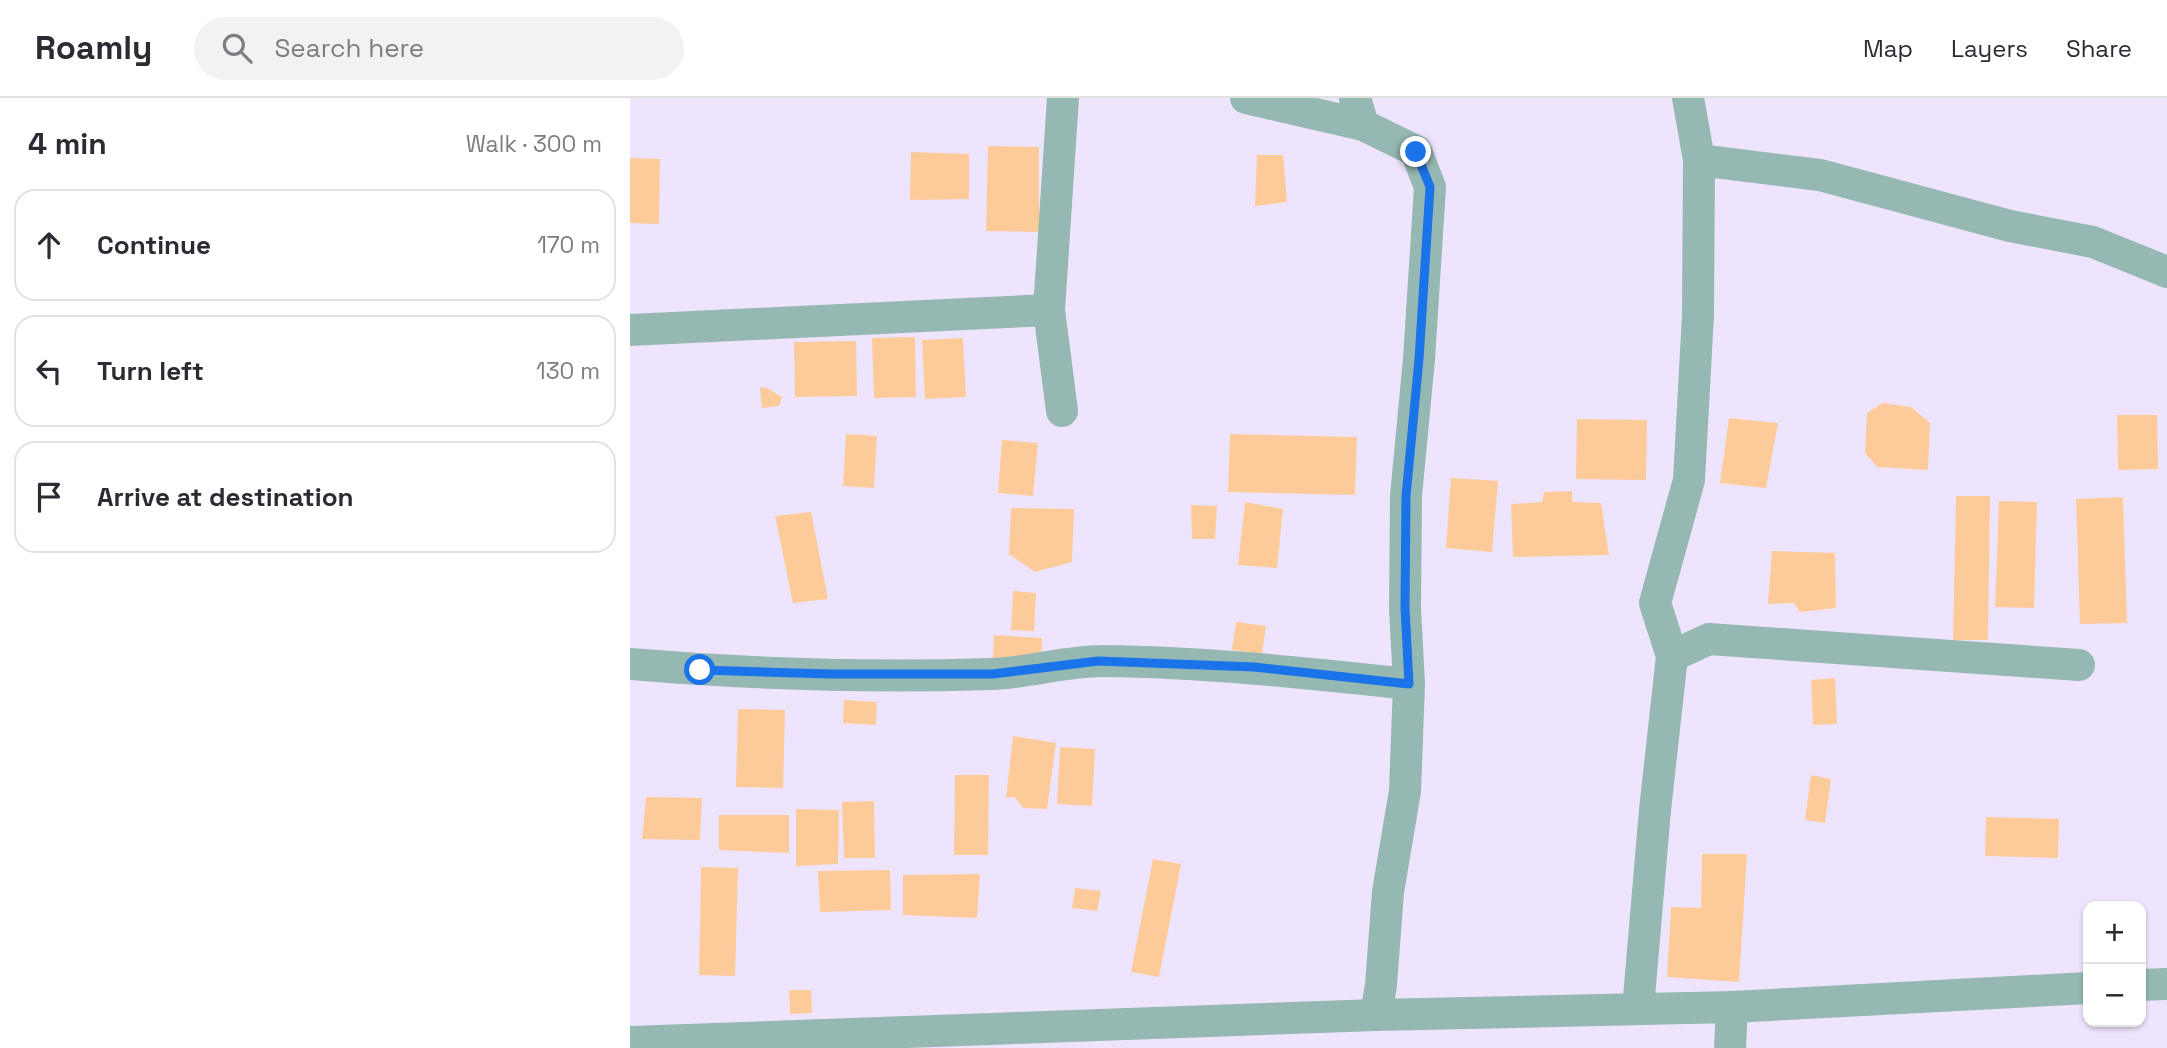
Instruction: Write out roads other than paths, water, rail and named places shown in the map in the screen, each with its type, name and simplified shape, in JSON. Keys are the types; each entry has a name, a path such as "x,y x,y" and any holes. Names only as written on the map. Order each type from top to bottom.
{"street":[{"path":"1062,411 1049,310 1063,98"},
{"path":"1246,98 1359,111 1416,152 1430,187 1419,359 1406,496 1405,608 1409,684 1405,791 1388,892 1376,1015"},
{"path":"1638,1009 1655,810 1672,656 1655,603 1689,480 1698,315 1699,160 1688,98"},
{"path":"1699,160 1820,175 2010,226 2093,242 2167,272"},
{"path":"630,330 1049,310"},
{"path":"1672,656 1709,639 2079,665"},
{"path":"630,664 700,670 831,674 993,674 1098,661 1254,667 1409,684"},
{"path":"2146,985 2167,984"},
{"path":"630,1042 1376,1015 1732,1007 2083,988"},
{"path":"1730,1048 1732,1007"}]}
